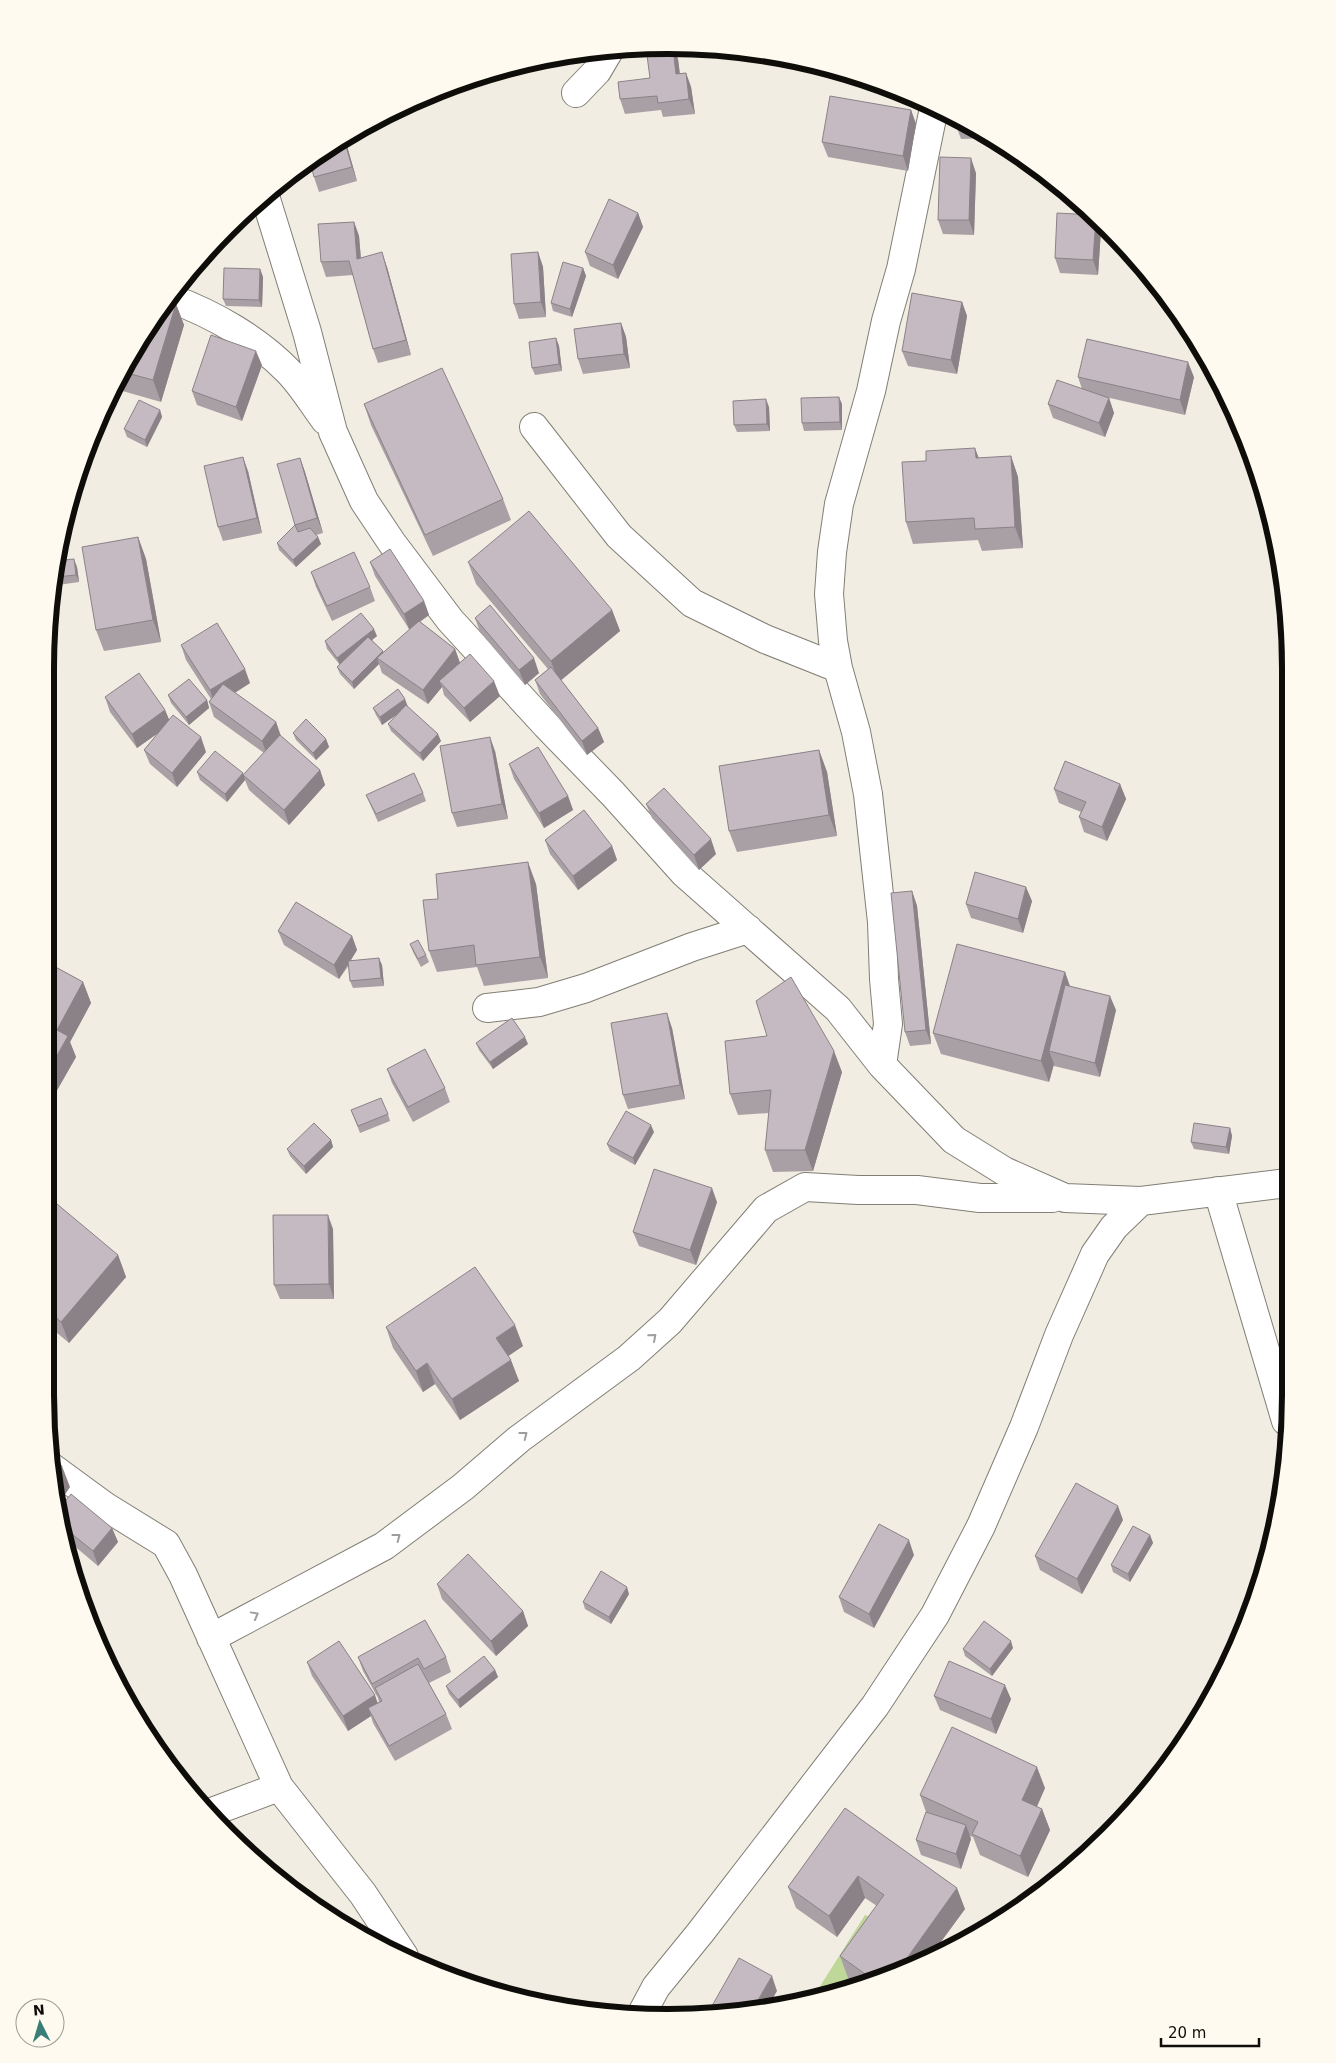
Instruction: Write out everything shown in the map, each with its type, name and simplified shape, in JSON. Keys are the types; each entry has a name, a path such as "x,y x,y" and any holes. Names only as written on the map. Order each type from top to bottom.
{"street":[{"path":"576,93 597,71 605,57"},
{"path":"882,1065 888,1024 882,922 868,794 856,732 838,668 833,641 829,594 838,504 870,391 886,321 901,269 933,114"},
{"path":"267,203 307,332 333,432 364,501 392,543 450,620 546,725 613,794 684,873 838,1009 882,1065 954,1140 1004,1172 1065,1198"},
{"path":"176,301 197,308 244,335 289,371 333,432"},
{"path":"534,427 619,536 692,603 765,639 838,668"},
{"path":"487,1008 539,1002 586,988 692,947 748,929"},
{"path":"211,1638 384,1546 463,1487 519,1439 629,1358 670,1322 766,1209 805,1187 858,1190 917,1190 980,1198 1065,1198 1141,1201 1282,1184"},
{"path":"1218,1191 1282,1406"},
{"path":"645,2008 656,1987 700,1933 875,1706 935,1615 981,1526 1024,1426 1059,1335 1095,1254 1114,1227 1141,1201"},
{"path":"59,1472 106,1507 166,1544 279,1787 363,1894 398,1947"},
{"path":"216,1810 279,1787"}],"green space":[{"path":"865,1915 940,1946 865,1977 818,1990"}],"building":[{"path":"674,54 676,74 686,73 689,99 658,103 657,96 620,99 618,82 650,78 647,55"},
{"path":"830,96 911,110 903,156 822,142"},
{"path":"346,145 352,167 314,177 312,168"},
{"path":"940,157 971,158 969,220 938,220"},
{"path":"609,199 638,213 613,265 585,252"},
{"path":"1057,213 1082,214 1095,228 1093,260 1055,258"},
{"path":"354,222 357,259 382,252 406,340 373,349 349,261 321,262 318,224"},
{"path":"538,252 541,302 514,304 511,254"},
{"path":"563,262 583,268 570,309 551,303"},
{"path":"224,268 260,269 259,300 223,299"},
{"path":"912,293 962,302 951,360 902,351"},
{"path":"174,303 176,304 153,380 129,374 157,327"},
{"path":"621,323 624,354 578,359 574,329"},
{"path":"211,335 256,351 236,407 192,391"},
{"path":"556,338 559,364 532,368 529,342"},
{"path":"1087,339 1188,362 1180,400 1078,377"},
{"path":"442,368 503,499 425,535 364,404"},
{"path":"1057,380 1109,398 1099,423 1048,404"},
{"path":"839,397 840,422 802,423 801,398"},
{"path":"766,399 767,424 734,425 733,401"},
{"path":"139,400 160,410 145,440 124,429"},
{"path":"975,448 976,458 1011,456 1015,527 975,529 974,518 906,522 902,462 926,461 926,451"},
{"path":"243,457 257,518 218,527 204,466"},
{"path":"300,458 317,518 295,525 277,464"},
{"path":"529,511 612,610 551,661 468,562"},
{"path":"295,525 298,532 310,528 318,537 293,560 277,543"},
{"path":"138,537 153,620 96,630 82,547"},
{"path":"390,549 424,601 404,614 370,562"},
{"path":"354,552 370,587 327,606 311,572"},
{"path":"74,559 76,575 61,576 64,560"},
{"path":"490,605 534,658 519,670 475,618"},
{"path":"361,613 374,629 337,658 325,641"},
{"path":"419,621 455,649 423,690 377,658"},
{"path":"217,623 245,669 210,690 181,645"},
{"path":"368,637 383,651 352,682 337,667"},
{"path":"470,654 494,681 464,708 439,681"},
{"path":"551,667 598,728 582,741 535,680"},
{"path":"139,673 165,710 132,734 105,697"},
{"path":"189,679 207,700 186,717 168,695"},
{"path":"223,684 276,722 262,741 209,702"},
{"path":"398,689 405,699 380,717 373,708"},
{"path":"406,705 438,734 420,753 388,724"},
{"path":"173,715 201,737 172,773 144,750"},
{"path":"306,719 326,739 313,753 293,733"},
{"path":"280,735 320,770 284,810 243,775"},
{"path":"490,737 502,804 452,813 440,746"},
{"path":"538,747 568,796 539,813 509,764"},
{"path":"819,750 829,815 729,831 719,766"},
{"path":"215,751 243,773 225,794 197,772"},
{"path":"1065,761 1120,784 1102,827 1079,817 1086,802 1054,789"},
{"path":"414,773 423,793 376,814 366,795"},
{"path":"664,788 711,839 694,855 646,804"},
{"path":"584,810 612,846 573,876 545,840"},
{"path":"528,862 540,957 476,965 474,945 429,951 423,900 438,899 436,874"},
{"path":"975,872 1026,887 1018,919 966,904"},
{"path":"912,891 926,1030 905,1032 891,893"},
{"path":"296,902 352,936 334,965 278,931"},
{"path":"418,940 426,955 418,959 410,944"},
{"path":"957,944 1065,972 1041,1061 933,1033"},
{"path":"379,958 381,978 350,981 348,961"},
{"path":"54,966 83,982 57,1030 68,1036 54,1061"},
{"path":"791,977 834,1051 805,1150 765,1150 771,1090 730,1094 725,1041 767,1036 756,1001"},
{"path":"1065,985 1110,996 1095,1063 1049,1051"},
{"path":"667,1013 680,1085 623,1095 611,1023"},
{"path":"512,1018 525,1037 490,1062 476,1043"},
{"path":"425,1049 445,1088 408,1107 387,1069"},
{"path":"381,1098 388,1114 358,1126 351,1110"},
{"path":"626,1111 651,1125 633,1158 607,1144"},
{"path":"314,1123 331,1140 304,1166 287,1149"},
{"path":"1194,1123 1230,1128 1226,1147 1191,1142"},
{"path":"654,1169 712,1188 690,1250 633,1232"},
{"path":"57,1204 118,1255 61,1322 54,1316 54,1207"},
{"path":"273,1215 328,1215 329,1284 274,1285"},
{"path":"475,1267 515,1325 496,1338 511,1360 452,1399 427,1363 416,1371 386,1327"},
{"path":"1076,1483 1118,1506 1077,1579 1035,1556"},
{"path":"71,1494 112,1528 93,1551 70,1532 64,1503"},
{"path":"879,1524 909,1540 869,1614 839,1597"},
{"path":"1133,1526 1150,1535 1128,1574 1111,1565"},
{"path":"468,1554 523,1611 491,1641 437,1584"},
{"path":"601,1571 627,1587 609,1617 583,1602"},
{"path":"425,1620 446,1657 424,1669 418,1658 372,1684 358,1657"},
{"path":"984,1621 1011,1641 990,1669 963,1649"},
{"path":"339,1641 375,1695 343,1716 307,1662"},
{"path":"484,1656 495,1670 458,1700 446,1686"},
{"path":"949,1661 1005,1685 991,1719 934,1696"},
{"path":"418,1664 446,1714 389,1746 368,1708 382,1701 375,1688"},
{"path":"952,1727 1037,1767 1022,1800 1042,1809 1020,1856 972,1834 978,1822 920,1795"},
{"path":"845,1808 957,1888 905,1961 868,1976 840,1956 884,1895 858,1876 829,1916 788,1887"},
{"path":"926,1812 966,1825 956,1854 916,1840"},
{"path":"739,1958 772,1976 757,2002 711,2008"}]}
